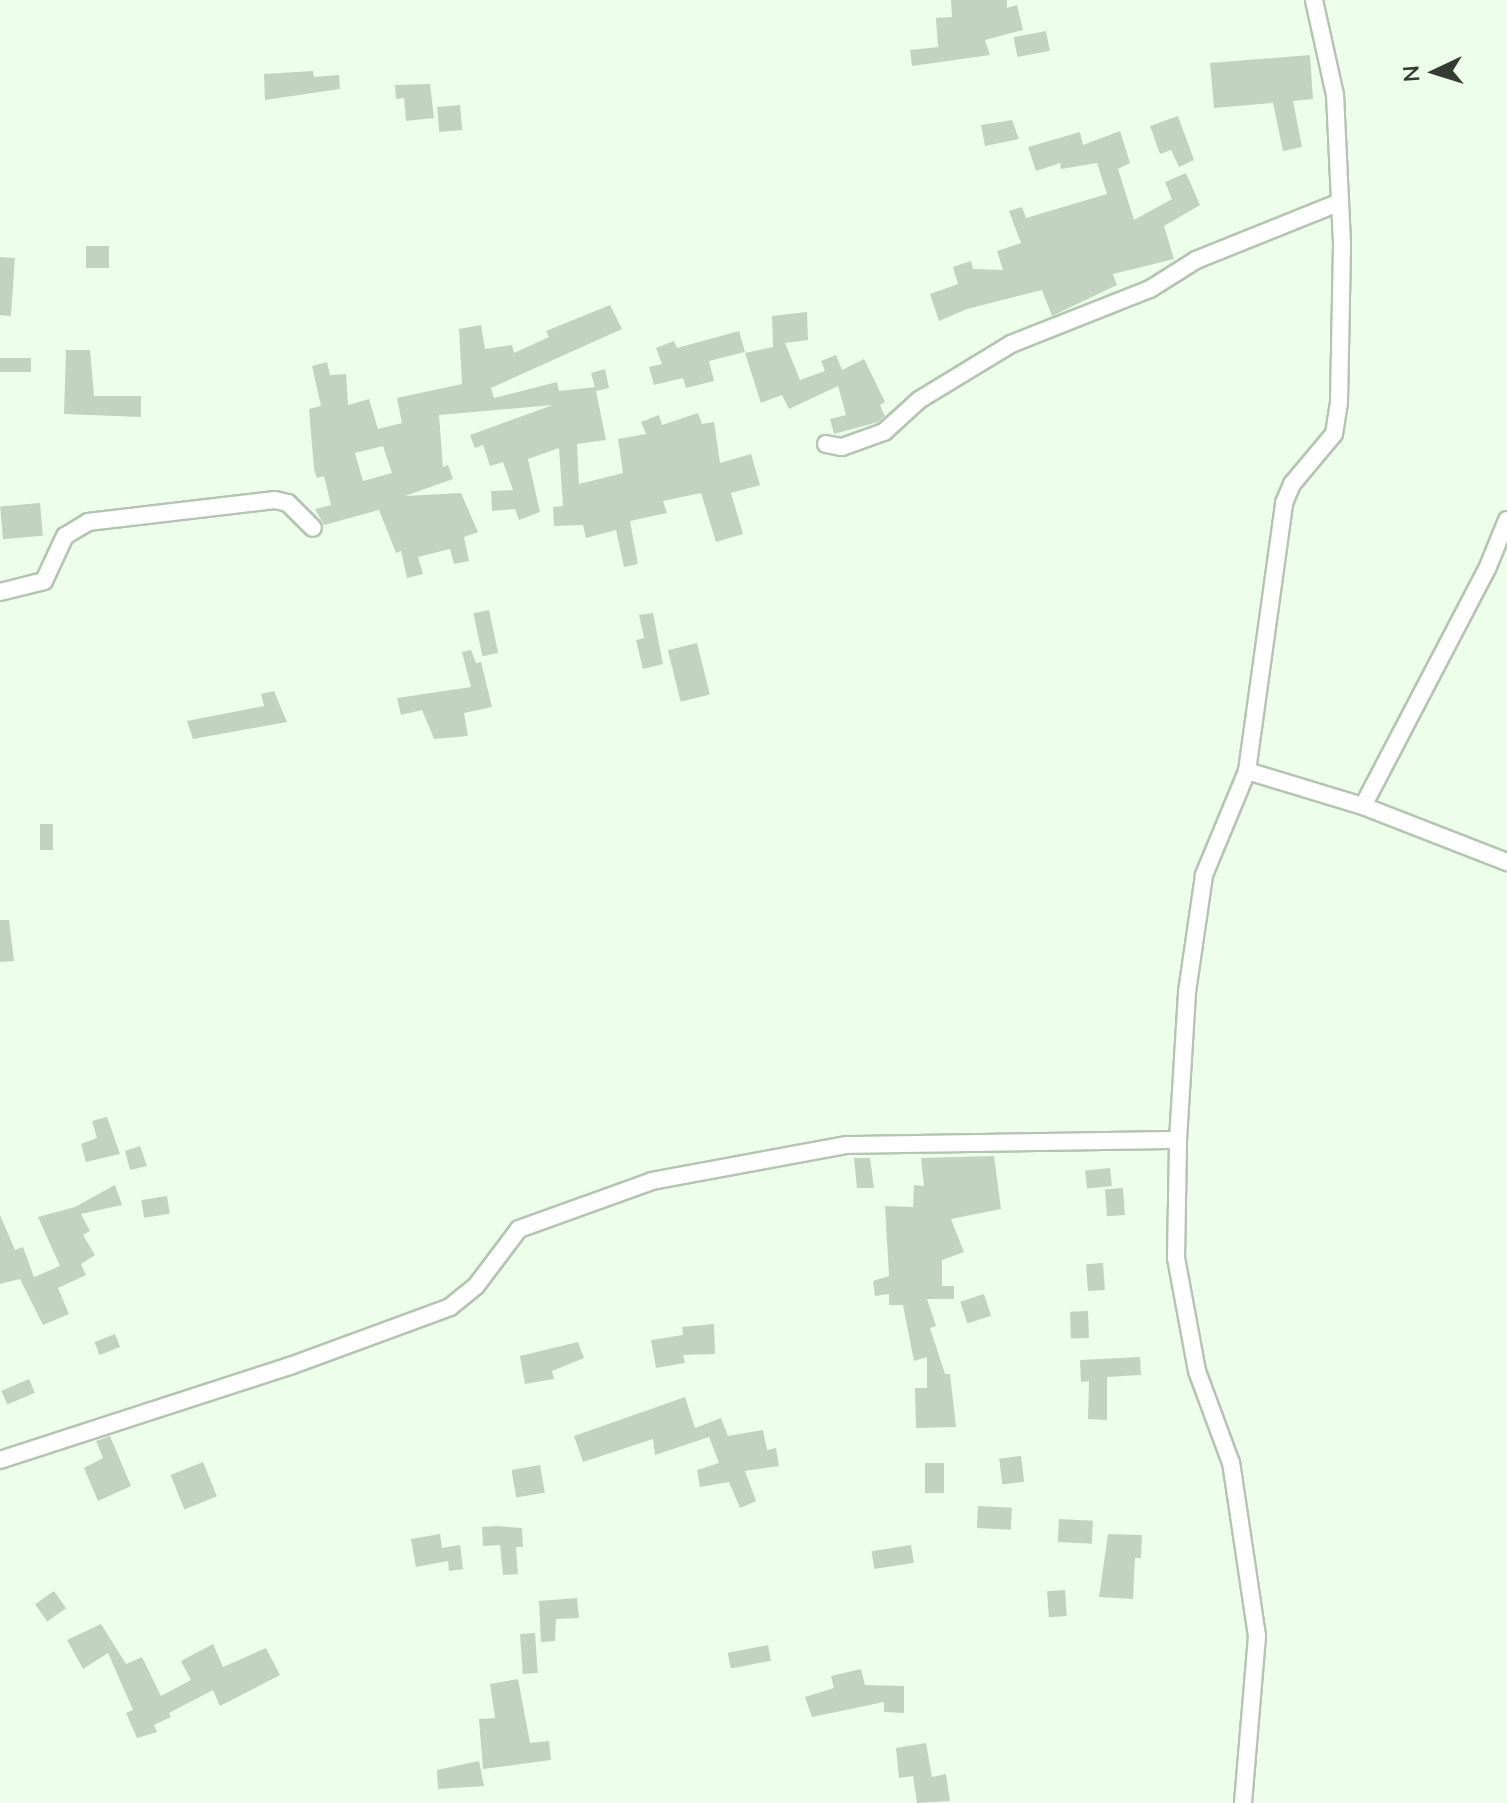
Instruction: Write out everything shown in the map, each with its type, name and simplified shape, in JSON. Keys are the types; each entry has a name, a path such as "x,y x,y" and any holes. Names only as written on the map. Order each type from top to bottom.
{"street":[{"path":"1243,1803 1257,1636 1231,1463 1197,1371 1176,1258 1178,1140 1187,992 1204,875 1247,771 1284,503 1292,484 1322,454 1336,423 1340,202 1335,95 1314,0"},
{"path":"826,444 842,447 884,432 919,400 1011,344 1150,289 1196,260 1340,202"},
{"path":"0,592 44,581 65,536 88,522 275,500 288,503 313,528"},
{"path":"1363,806 1487,569 1507,520"},
{"path":"1247,771 1363,806 1507,862"},
{"path":"0,1460 290,1366 450,1307 476,1286 519,1229 652,1181 846,1145 1178,1140"}],"building":[{"path":"951,0 1007,0 1007,8 1017,5 1023,30 985,40 990,55 912,66 910,50 938,47 936,18 952,17"},
{"path":"1046,31 1050,51 1017,57 1014,37"},
{"path":"1310,55 1313,99 1293,101 1302,147 1283,151 1273,103 1214,108 1210,63"},
{"path":"313,71 314,77 339,75 340,89 265,100 264,74"},
{"path":"430,84 434,118 406,121 404,98 396,99 395,85"},
{"path":"460,105 462,130 439,132 437,107"},
{"path":"1178,116 1194,160 1179,167 1171,150 1160,154 1150,126"},
{"path":"1012,120 1019,139 985,146 981,125"},
{"path":"1120,131 1130,163 1118,169 1134,220 1172,199 1165,182 1186,173 1200,205 1164,226 1174,259 1113,274 1117,285 1052,316 1042,290 967,309 939,321 930,294 958,284 953,267 971,261 973,269 1003,270 997,251 1021,243 1009,211 1022,207 1026,218 1107,194 1097,163 1061,169 1060,163 1036,171 1028,147 1080,132 1083,145"},
{"path":"86,246 109,246 109,268 86,268"},
{"path":"0,257 15,258 11,316 0,315"},
{"path":"610,305 622,329 491,388 494,398 557,382 559,391 595,387 591,373 605,369 609,388 596,391 606,440 577,444 579,484 623,473 618,439 646,434 641,422 659,415 662,425 698,413 702,424 714,422 720,463 751,454 760,485 731,493 743,534 716,542 701,493 663,501 667,513 630,521 638,564 624,567 616,530 586,538 583,525 554,526 553,507 563,506 559,448 528,459 540,512 519,520 515,509 492,511 491,491 513,490 503,462 490,466 483,445 475,448 470,435 553,405 439,415 443,467 448,465 453,479 405,496 461,493 478,532 464,537 469,561 454,564 450,549 418,557 423,574 407,578 401,551 396,553 379,510 324,525 315,509 331,505 324,476 317,478 314,469 309,409 321,406 312,366 327,362 330,375 346,374 348,405 369,399 378,429 402,423 397,398 462,384 459,329 481,325 485,349 512,345 514,353 549,337 546,331","holes":["383,446 392,473 363,481 355,453"]},
{"path":"807,312 808,340 785,343 800,380 825,371 821,361 836,355 842,370 864,359 885,402 880,405 885,416 878,422 834,434 830,419 846,415 838,386 789,409 782,395 761,403 745,353 773,347 772,316"},
{"path":"739,331 745,352 709,361 714,381 686,388 683,378 654,385 649,367 662,364 656,348 674,341 677,348"},
{"path":"66,350 90,350 94,396 141,396 141,417 64,414"},
{"path":"0,358 31,358 31,372 0,372"},
{"path":"40,503 43,536 3,539 0,506"},
{"path":"489,610 498,653 482,656 473,613"},
{"path":"653,613 663,664 643,669 636,640 644,638 639,615"},
{"path":"697,643 710,694 681,702 668,650"},
{"path":"471,650 476,663 481,662 492,707 464,713 468,736 434,739 422,710 401,715 397,698 471,687 462,652"},
{"path":"274,691 287,722 193,739 187,721 264,706 261,694"},
{"path":"40,824 53,824 53,850 40,850"},
{"path":"0,920 9,920 14,961 0,962"},
{"path":"107,1117 120,1154 86,1162 81,1144 97,1138 92,1121"},
{"path":"140,1146 147,1166 130,1170 125,1151"},
{"path":"994,1156 1001,1209 951,1219 964,1252 942,1260 942,1286 954,1286 954,1299 927,1299 936,1326 930,1328 945,1374 950,1374 956,1427 916,1428 915,1388 927,1388 927,1357 914,1361 903,1305 889,1305 889,1294 875,1296 873,1281 889,1276 885,1206 913,1207 914,1185 924,1186 921,1158"},
{"path":"854,1158 870,1158 874,1188 857,1188"},
{"path":"1110,1168 1112,1186 1087,1189 1085,1171"},
{"path":"115,1185 122,1205 81,1214 90,1231 83,1235 95,1255 81,1264 86,1275 58,1288 69,1314 43,1325 20,1279 0,1284 0,1215 15,1250 23,1247 34,1277 60,1266 38,1217 75,1207"},
{"path":"1123,1188 1125,1215 1107,1216 1105,1189"},
{"path":"167,1196 170,1214 144,1218 141,1200"},
{"path":"1103,1263 1105,1290 1088,1291 1086,1264"},
{"path":"984,1294 991,1316 967,1324 960,1302"},
{"path":"1088,1311 1089,1338 1071,1339 1070,1312"},
{"path":"714,1324 715,1354 683,1355 685,1363 656,1368 651,1340 683,1335 682,1327"},
{"path":"115,1334 120,1347 99,1355 94,1342"},
{"path":"578,1342 584,1358 552,1371 554,1379 525,1384 520,1356"},
{"path":"1140,1357 1141,1375 1107,1377 1107,1420 1088,1419 1089,1381 1081,1382 1080,1360"},
{"path":"29,1379 35,1393 7,1405 1,1391"},
{"path":"685,1397 695,1428 721,1418 728,1436 763,1430 767,1450 776,1448 779,1466 745,1471 756,1501 740,1508 729,1482 700,1487 697,1470 719,1463 709,1437 655,1455 653,1439 583,1462 574,1436"},
{"path":"110,1436 131,1486 98,1501 84,1468 103,1458 96,1441"},
{"path":"1021,1456 1024,1482 1002,1484 999,1459"},
{"path":"203,1462 217,1496 184,1509 171,1475"},
{"path":"925,1463 944,1463 944,1493 925,1493"},
{"path":"540,1465 545,1493 516,1498 511,1470"},
{"path":"978,1506 1012,1508 1011,1530 977,1528"},
{"path":"1059,1519 1093,1521 1092,1544 1058,1542"},
{"path":"482,1527 522,1528 523,1547 516,1547 518,1574 503,1575 500,1545 483,1546"},
{"path":"440,1534 442,1548 460,1545 463,1569 449,1571 448,1561 416,1567 411,1539"},
{"path":"1108,1534 1142,1535 1141,1558 1135,1558 1133,1599 1099,1597"},
{"path":"911,1545 914,1563 874,1569 871,1551"},
{"path":"1065,1590 1067,1616 1049,1617 1047,1591"},
{"path":"54,1591 66,1608 47,1621 35,1604"},
{"path":"577,1598 579,1618 556,1619 555,1641 541,1642 539,1601"},
{"path":"101,1624 126,1664 142,1657 161,1696 191,1680 181,1661 213,1644 223,1667 266,1648 280,1675 220,1706 213,1690 169,1713 171,1717 154,1725 157,1732 137,1738 126,1713 133,1710 108,1653 83,1669 67,1640"},
{"path":"535,1633 538,1673 523,1674 520,1634"},
{"path":"768,1645 771,1661 731,1669 728,1653"},
{"path":"861,1669 865,1685 904,1686 904,1713 884,1712 884,1702 812,1717 805,1697 834,1688 831,1676"},
{"path":"518,1679 530,1743 549,1741 551,1760 483,1769 479,1719 495,1718 490,1684"},
{"path":"926,1743 932,1777 946,1774 950,1801 917,1803 913,1776 899,1778 896,1748"},
{"path":"479,1761 484,1786 438,1789 437,1770"}]}
